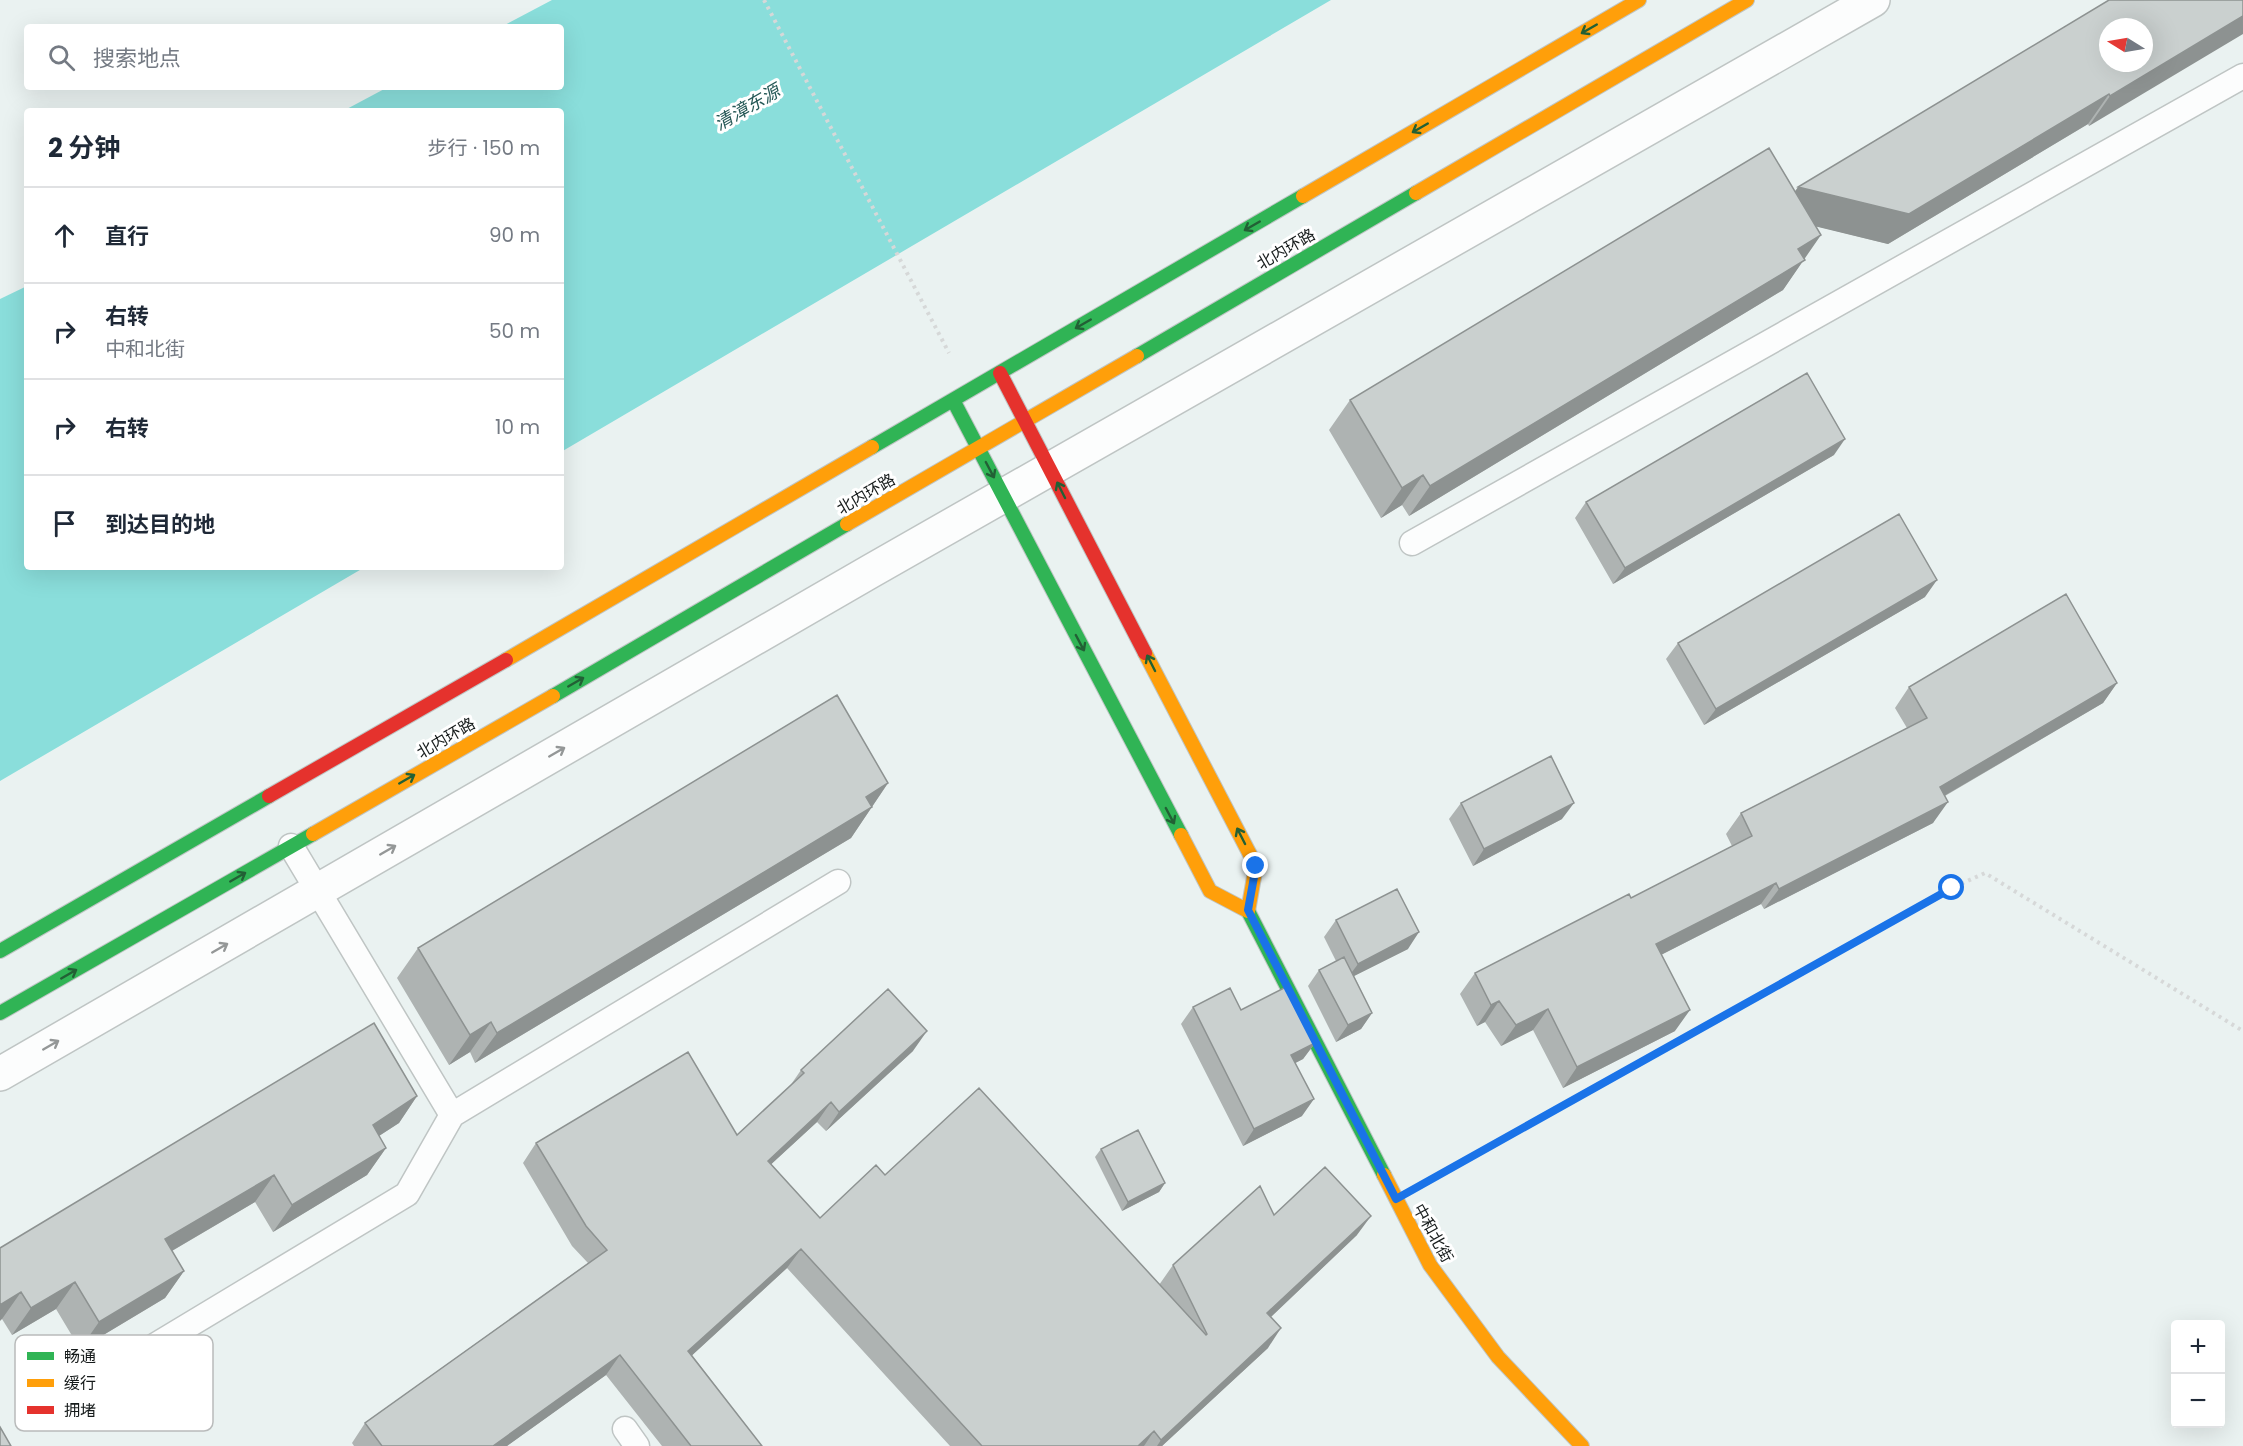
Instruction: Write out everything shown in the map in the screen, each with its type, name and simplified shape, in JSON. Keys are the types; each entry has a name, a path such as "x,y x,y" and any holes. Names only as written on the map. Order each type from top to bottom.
{"main road":[{"path":"0,951 1640,0"},
{"name":"北内环路","path":"0,1013 1747,0"},
{"path":"953,400 1209,891 1248,910 1256,866 1000,373"},
{"name":"中和北街","path":"1248,910 1431,1265 1498,1357 1582,1446"}],"street":[{"path":"0,1074 1003,495 1873,0"}],"lane":[{"path":"1412,543 2243,76"},
{"path":"291,846 452,1115"},
{"path":"173,1335 407,1194 452,1115 838,882"}],"path":[{"path":"764,0 969,391"},
{"path":"1396,1199 1941,894 1985,873 2243,1031"}],"water":[{"name":"清漳东源","path":"552,0 1331,0 564,450 564,108 349,108 382,90 564,90 564,24 507,24"},
{"path":"24,287 24,570 360,570 0,781 0,299"}],"building":[{"path":"2109,0 2243,0 2243,16 2153,70 2153,18 2099,18 2099,72 2150,72 2110,96 2109,94 1909,214 1798,187"},
{"path":"1769,148 1821,235 1798,249 1805,260 1430,486 1423,475 1402,488 1350,400"},
{"path":"1807,373 1845,439 1625,568 1586,502"},
{"path":"1899,514 1937,580 1716,709 1678,643"},
{"path":"2066,594 2117,683 1940,787 1948,802 1779,889 1776,883 1656,944 1690,1010 1577,1067 1548,1009 1516,1025 1499,1001 1491,1005 1475,973 1629,894 1631,898 1752,836 1741,813 1927,718 1909,687"},
{"path":"837,695 888,783 866,797 872,807 497,1033 491,1022 470,1035 418,948"},
{"path":"1551,756 1574,803 1484,849 1461,803"},
{"path":"1397,889 1419,932 1358,964 1336,920"},
{"path":"1344,957 1372,1013 1348,1025 1319,970"},
{"path":"1286,987 1315,1043 1291,1055 1314,1099 1254,1129 1193,1007 1230,988 1241,1010"},
{"path":"888,989 927,1031 839,1112 831,1102 768,1161 820,1218 876,1165 885,1175 979,1088 1206,1335 1173,1265 1260,1186 1274,1215 1325,1167 1371,1216 1267,1313 1281,1328 1161,1440 1154,1431 1138,1446 982,1446 801,1249 688,1351 762,1446 691,1446 620,1355 493,1446 382,1446 365,1423 607,1250 586,1226 536,1143 688,1052 737,1135 804,1073 801,1070"},
{"path":"374,1023 417,1096 373,1125 386,1148 292,1205 274,1175 165,1239 184,1271 99,1322 75,1282 31,1308 21,1292 0,1305 0,1248"},
{"path":"1138,1130 1165,1183 1128,1202 1101,1149"},
{"path":"0,1427 11,1446 0,1446"}],"traffic: fast":[{"path":"1137,356 1416,193"},
{"path":"872,447 1303,196"},
{"path":"953,400 1181,835"},
{"path":"553,696 847,524"},
{"path":"0,951 269,796"},
{"path":"0,1013 313,834"},
{"path":"1248,911 1384,1175"}],"traffic: slow":[{"path":"1303,196 1639,0"},
{"path":"1416,193 1747,0"},
{"path":"847,524 1137,356"},
{"path":"506,660 872,447"},
{"path":"1145,653 1256,866 1248,911"},
{"path":"313,834 553,696"},
{"path":"1181,835 1210,891 1248,911"},
{"path":"1384,1175 1430,1265 1498,1357 1582,1446"}],"traffic: jam":[{"path":"1000,373 1145,653"},
{"path":"269,796 506,660"}],"route":[{"path":"1256,866 1248,910 1396,1199 1952,888"}]}
